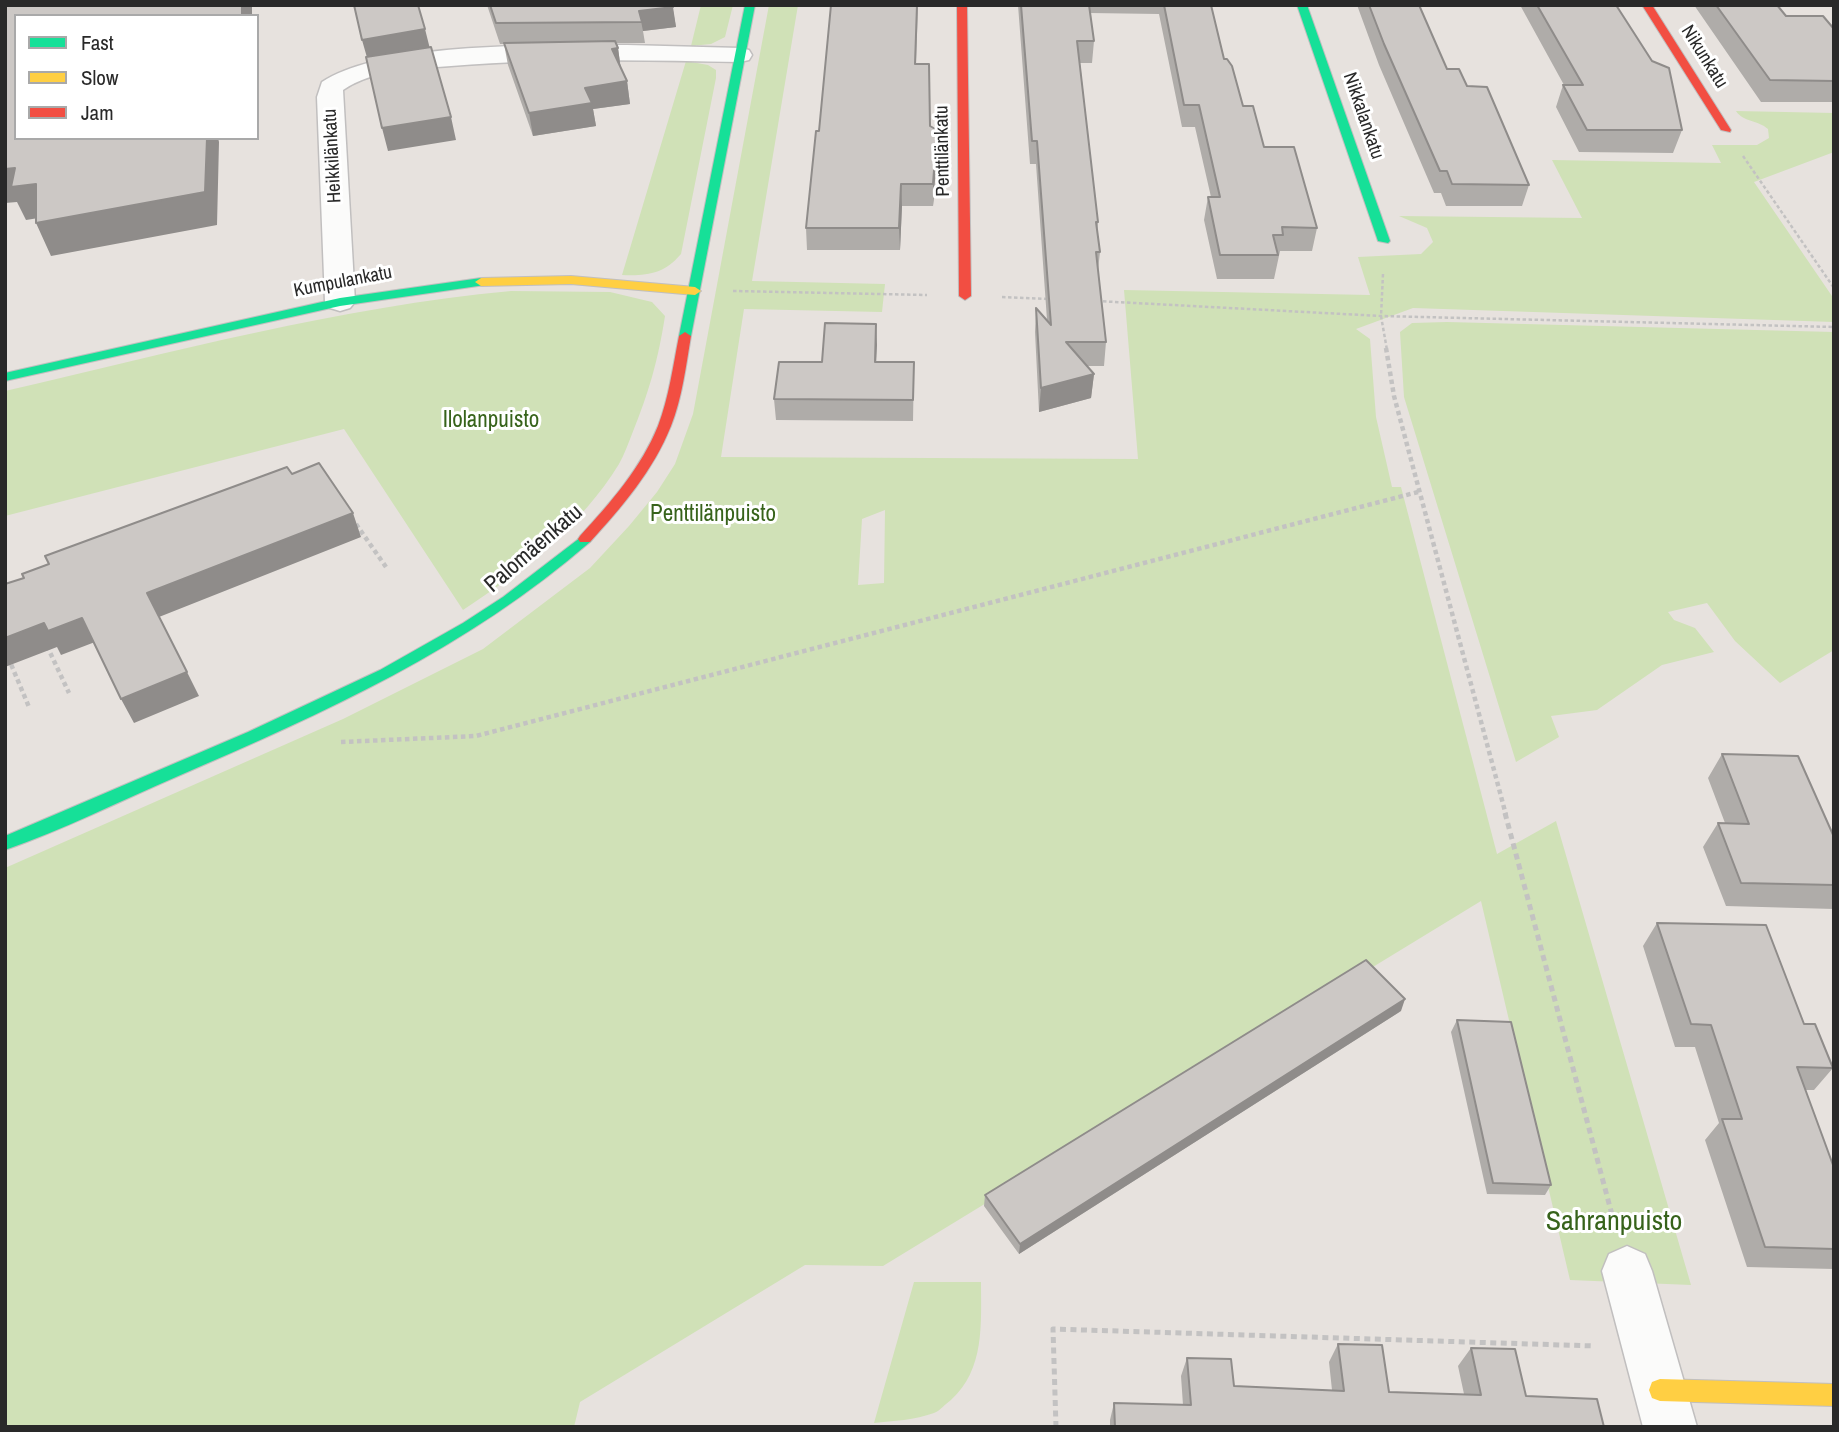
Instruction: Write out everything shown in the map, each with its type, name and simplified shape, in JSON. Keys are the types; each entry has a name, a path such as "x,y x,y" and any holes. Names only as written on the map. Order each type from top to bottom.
{"street":[{"name":"Palomäenkatu","path":"5,843 391,674 503,607 580,542 622,499 650,458 671,407 750,5"},
{"name":"Penttilänkatu","path":"962,5 965,296"},
{"name":"Nikkalankatu","path":"1302,5 1384,241"},
{"name":"Nikunkatu","path":"1647,5 1726,131"},
{"name":"Heikkilänkatu","path":"340,302 330,97 331,87 340,80 377,68 497,54 619,52 740,55"},
{"name":"Kumpulankatu","path":"5,377 340,302 420,289 481,282 571,280 695,291"},
{"path":"1627,1271 1659,1388 1834,1395"}],"path":[{"path":"1726,131 1834,288"},
{"path":"1384,241 1381,316 1394,396 1627,1271"},
{"path":"695,291 1061,300"},
{"path":"1088,301 1381,316 1834,327"},
{"path":"332,742 359,743 476,736 1418,492"},
{"path":"356,523 386,568"},
{"path":"46,643 69,693"},
{"path":"5,650 29,707"},
{"path":"1056,1427 1053,1329 1659,1388"}],"green space":[{"path":"701,5 733,5 725,37 711,44 691,46"},
{"path":"769,5 798,5 752,281 885,284 882,312 744,309 721,457 1138,459 1124,290 1370,295 1358,257 1421,254 1433,242 1427,228 1399,216 1582,218 1552,160 1721,163 1712,145 1757,145 1769,138 1768,129 1736,111 1834,113 1834,152 1754,182 1834,299 1834,322 1413,308 1356,329 1370,339 1376,417 1392,487 1401,487 1497,854 1556,821 1691,1285 1570,1280 1481,901 883,1266 805,1265 580,1402 574,1427 5,1427 5,868 343,719 483,649 590,568 629,526 657,492 675,464 693,414","holes":["885,510 884,583 858,585 862,519"]},
{"path":"686,61 708,65 716,70 716,78 681,254 661,270 639,275 622,275"},
{"name":"Ilolanpuisto","path":"511,291 610,292 652,302 665,316 656,362 643,404 623,457 604,486 549,546 507,580 463,610 344,429 5,516 5,391 320,319 447,298"},
{"path":"1412,323 1834,332 1834,650 1780,683 1735,641 1707,603 1668,612 1674,620 1695,628 1714,652 1662,665 1597,710 1551,716 1559,737 1516,762 1404,397 1400,332"},
{"path":"914,1282 981,1282 979,1345 975,1360 962,1388 936,1412 912,1419 874,1423"}],"building":[{"path":"5,5 242,5 242,14 14,14 14,140 207,140 205,192 36,223 36,184 11,187 15,168 5,169"},
{"path":"354,5 418,5 425,29 362,40"},
{"path":"490,5 673,7 639,11 642,22 496,23"},
{"path":"831,5 917,5 915,64 929,64 930,126 937,130 933,184 901,184 899,228 806,228 816,131 819,131"},
{"path":"1021,5 1089,5 1094,41 1077,41 1098,222 1100,252 1096,252 1106,342 1066,342 1094,374 1041,388 1036,308 1051,325 1037,141 1032,141"},
{"path":"1164,5 1211,5 1224,59 1232,66 1243,106 1253,106 1264,147 1294,147 1317,228 1282,227 1283,235 1273,235 1278,255 1220,255 1208,197 1220,197 1199,105 1184,105"},
{"path":"1369,5 1419,5 1447,69 1459,69 1467,86 1487,87 1529,185 1452,184 1447,171 1440,171"},
{"path":"1537,5 1616,5 1652,61 1669,68 1682,130 1587,130 1563,85 1583,85"},
{"path":"1716,5 1777,5 1786,16 1823,16 1834,29 1834,81 1770,80"},
{"path":"615,41 618,48 612,49 627,81 585,88 592,103 529,113 504,43"},
{"path":"431,47 451,117 382,128 366,57"},
{"path":"825,323 876,324 875,362 914,362 913,400 774,399 779,362 822,362"},
{"path":"319,463 353,513 147,593 187,672 121,699 82,618 48,631 44,623 5,638 5,584 24,578 22,574 49,564 45,556 287,467 292,474"},
{"path":"1722,754 1798,756 1834,837 1834,885 1741,883 1718,823 1749,824"},
{"path":"1657,923 1766,925 1804,1024 1815,1024 1833,1068 1797,1067 1834,1165 1834,1249 1765,1247 1722,1119 1742,1119 1711,1025 1691,1024"},
{"path":"1366,960 1405,999 1020,1244 985,1195"},
{"path":"1457,1020 1511,1022 1551,1185 1493,1183"},
{"path":"1338,1344 1382,1345 1389,1392 1481,1395 1471,1348 1515,1349 1526,1396 1597,1399 1604,1427 1115,1427 1114,1403 1191,1405 1187,1358 1231,1359 1234,1386 1344,1391"}],"traffic: fast":[{"path":"685,336 750,5"},
{"path":"1302,5 1384,241"},
{"path":"5,377 340,302 481,282"},
{"path":"5,843 254,736 385,674 468,627 547,571 585,539"}],"traffic: slow":[{"path":"481,282 571,280 695,291"},
{"path":"1660,1390 1834,1395"}],"traffic: jam":[{"path":"962,5 965,296"},
{"path":"1647,5 1726,130"},
{"path":"585,539 625,493 657,443 671,405 685,336"}],"park label":[{"name":"Penttilänpuisto","path":"713,515"},
{"name":"Sahranpuisto","path":"1614,1222"}]}
